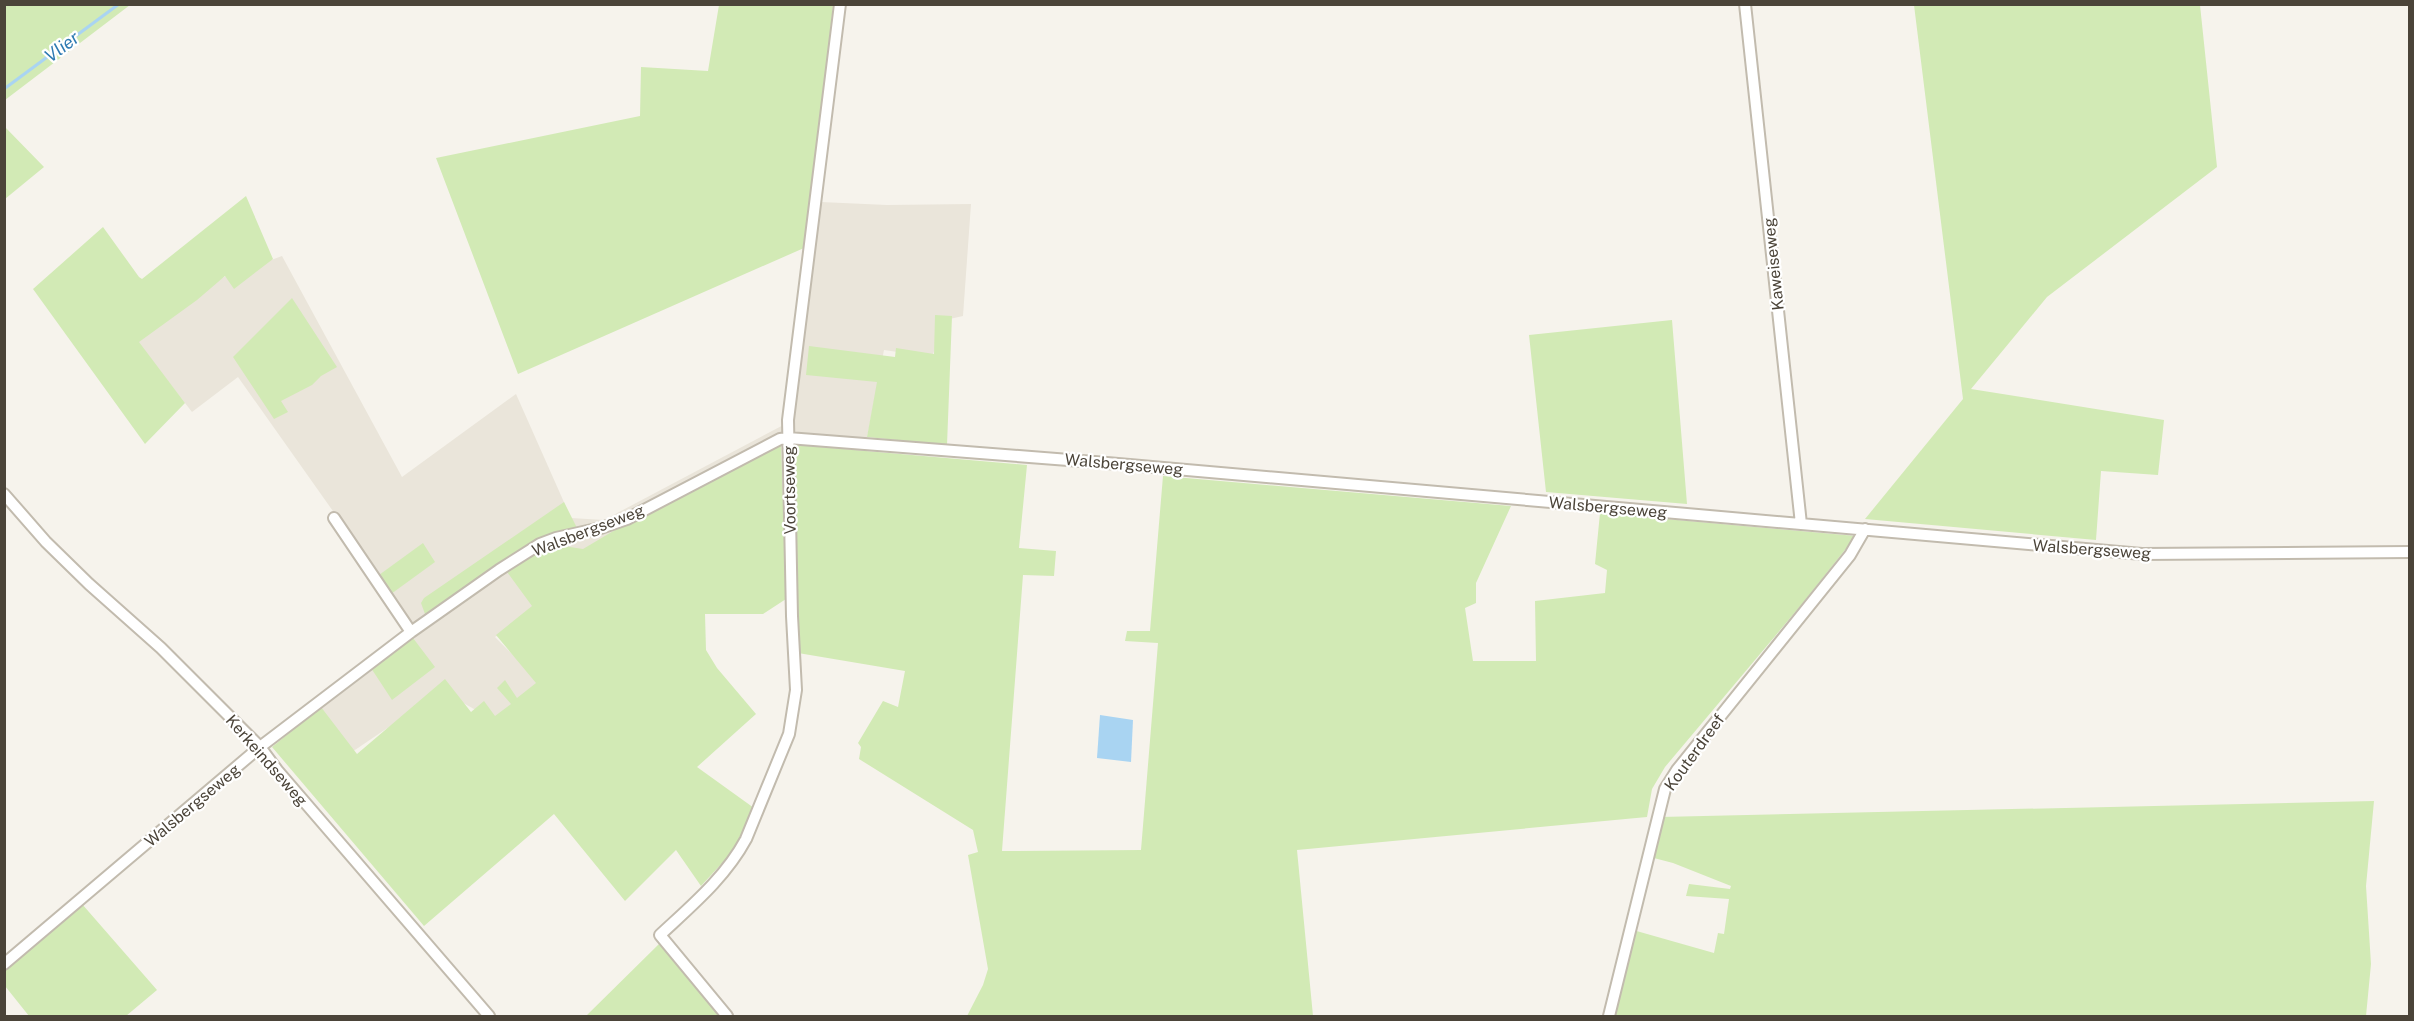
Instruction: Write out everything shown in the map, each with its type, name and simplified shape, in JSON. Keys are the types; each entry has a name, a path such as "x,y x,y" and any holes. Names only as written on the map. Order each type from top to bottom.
{"street":[{"name":"Voortseweg","path":"727,1017 660,935 717,881 737,856 789,734 796,690 788,438 840,4"},
{"name":"Kaweiseweg","path":"1745,4 1801,524"},
{"name":"Walsbergseweg","path":"4,964 260,747 411,632 499,570 540,544 627,519 780,439 1119,464 2142,554 2409,552"},
{"name":"Kerkeindseweg","path":"4,494 72,568 161,648 260,747 277,770 489,1017"},
{"path":"334,518 411,632"},
{"name":"Kouterdreef","path":"1609,1017 1665,789 1677,770 1850,555 1865,529"}],"shaded area":[{"path":"821,202 887,205 971,204 963,316 945,320 932,357 884,350 865,448 874,514 680,589 538,611 495,637 544,686 497,722 442,691 352,752 318,709 417,634 403,610 238,377 192,412 135,339 224,277 282,256 402,477 516,394 571,518 604,520 791,421"}],"green space":[{"path":"5,4 130,4 130,5 5,100"},
{"path":"719,5 833,5 814,183 804,248 518,374 436,158 640,116 641,67 708,71"},
{"path":"1914,5 2200,5 2217,167 2047,297 1971,389 2164,420 2158,475 2101,471 2096,540 1865,519 1963,399"},
{"path":"5,127 44,167 4,199"},
{"path":"246,196 273,259 234,289 225,276 197,300 139,342 185,403 145,444 33,289 103,227 142,279"},
{"path":"292,298 337,367 321,376 312,385 281,401 288,412 274,419 233,357"},
{"path":"935,315 952,316 947,445 867,437 877,382 806,375 809,346 895,357 896,348 934,354"},
{"path":"1672,320 1687,504 1546,492 1529,335"},
{"path":"781,445 786,599 763,614 705,614 706,650 717,668 756,714 697,767 754,808 736,848 701,886 676,850 625,901 554,814 424,926 272,747 321,707 357,754 445,679 471,712 484,701 495,716 511,704 497,688 505,680 517,698 536,683 496,635 532,606 507,572 535,554 557,545 583,549 615,530"},
{"path":"797,445 1027,465 1019,548 1056,551 1054,576 1023,575 1002,851 1141,850 1158,643 1125,641 1127,631 1150,631 1163,476 1511,506 1476,583 1476,603 1465,608 1473,661 1536,661 1535,601 1605,593 1607,570 1595,564 1600,513 1856,536 1665,767 1652,789 1647,817 1297,850 1313,1016 967,1016 983,985 988,969 968,855 978,852 973,830 859,759 861,747 858,743 883,701 898,707 905,671 798,653 794,506"},
{"path":"564,502 577,528 528,544 425,614 421,603 424,598"},
{"path":"423,543 435,562 391,594 379,575"},
{"path":"413,638 435,667 392,700 371,668"},
{"path":"2374,801 2366,886 2371,964 2366,1016 1612,1016 1633,930 1714,953 1718,933 1724,934 1729,899 1686,896 1689,884 1730,889 1731,886 1673,863 1650,857 1660,817"},
{"path":"82,904 157,990 126,1016 29,1016 5,986 5,968"},
{"path":"659,944 721,1016 586,1016"}],"water":[{"path":"1100,715 1133,720 1131,762 1097,758"}],"waterway":[{"name":"Vlier","path":"4,89 119,4"}]}
